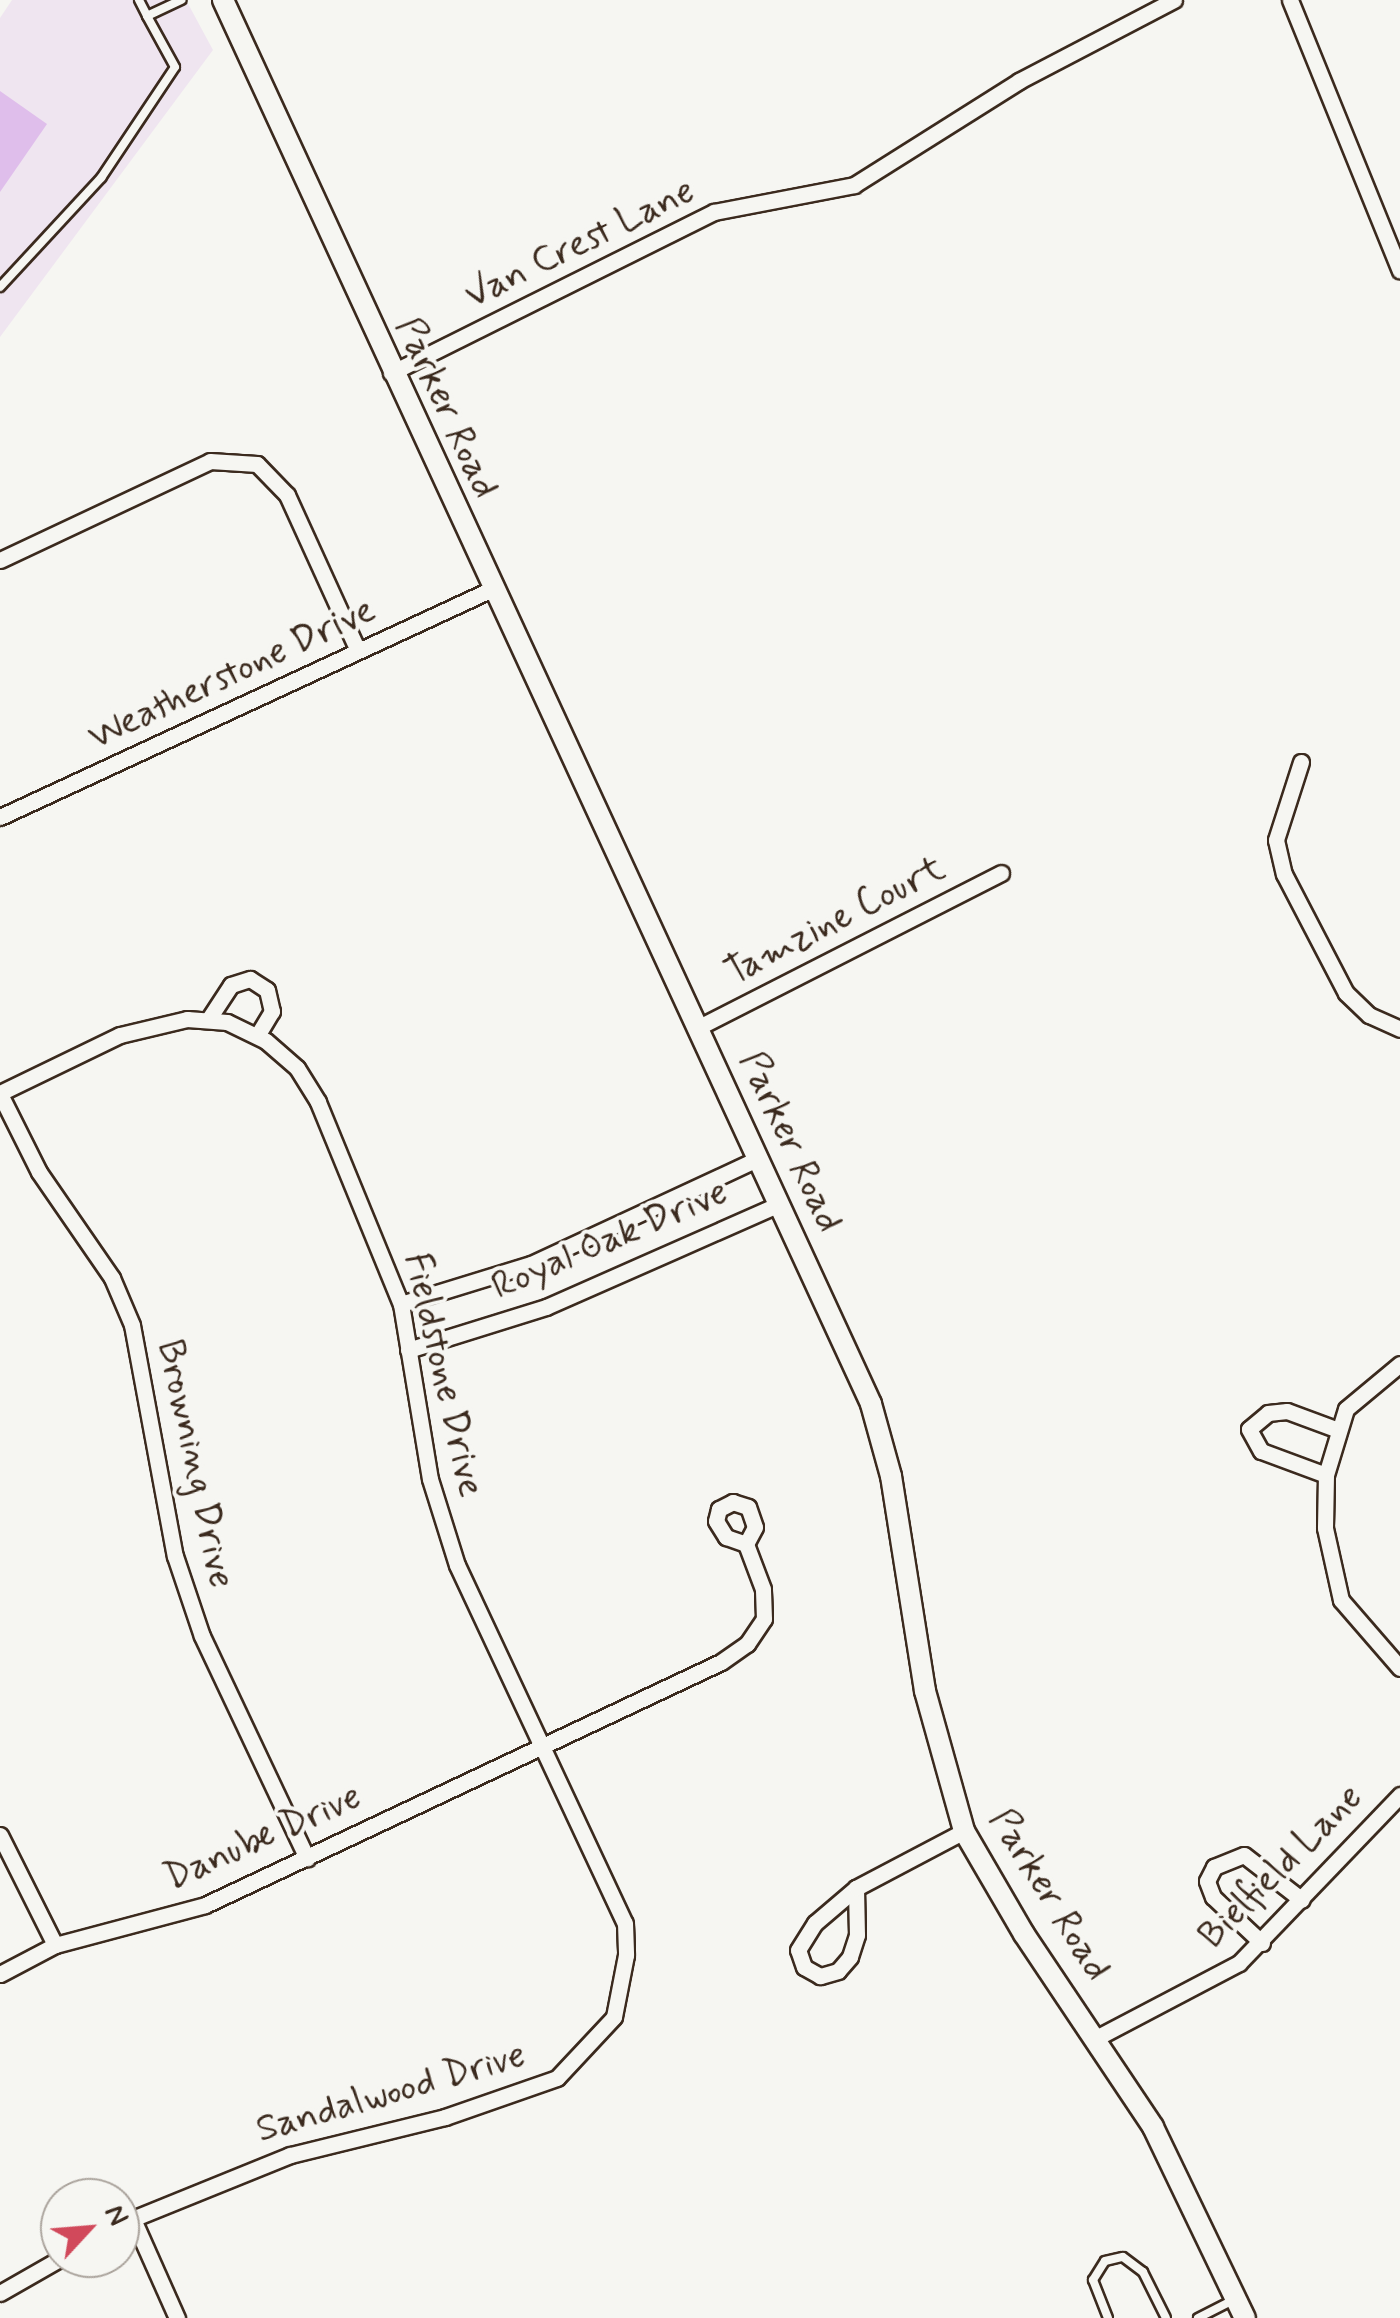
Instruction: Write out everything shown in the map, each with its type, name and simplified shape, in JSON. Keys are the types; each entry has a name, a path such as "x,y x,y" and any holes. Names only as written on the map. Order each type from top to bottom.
{"main road":[{"name":"Parker Road","path":"223,0 391,374 872,1404 891,1476 925,1691 964,1831 1024,1934 1098,2038 1153,2127 1241,2309"}],"street":[{"name":"Van Crest Lane","path":"391,374 714,212 854,186 1019,81 1174,0"},
{"path":"1290,0 1400,271"},
{"path":"0,560 210,461 257,464 287,495 358,651"},
{"name":"Weatherstone Drive","path":"0,817 492,589"},
{"path":"1302,762 1276,840 1284,874 1346,993 1369,1014 1400,1029"},
{"name":"Tamzine Court","path":"699,1027 1001,873"},
{"path":"208,1020 231,984 250,979 268,990 272,1010 257,1036"},
{"name":"Fieldstone Drive","path":"0,1094 120,1035 156,1024 208,1020 257,1036 297,1068 318,1102 401,1304 430,1480 456,1565 545,1744"},
{"name":"Browning Drive","path":"0,1094 39,1172 112,1278 132,1325 175,1556 202,1636 306,1858"},
{"name":"Royal Oak Drive","path":"401,1304 531,1264 759,1158"},
{"name":"Royal Oak Drive","path":"408,1350 546,1308 780,1204"},
{"path":"1400,1364 1346,1409 1326,1475 1328,1561 1341,1600 1400,1668"},
{"path":"1326,1475 1260,1451 1250,1429 1268,1413 1287,1411 1338,1430"},
{"name":"Danube Drive","path":"0,1974 54,1945 205,1905 747,1644 764,1619 763,1589 746,1544"},
{"name":"Sandalwood Drive","path":"140,2215 290,2156 522,2092 557,2078 588,2050 614,2017 625,1924 545,1744"},
{"name":"Bielfield Lane","path":"1098,2038 1206,1984 1262,1942 1400,1795"},
{"path":"856,1888 857,1935 850,1957 838,1971 820,1976 804,1967 798,1950 815,1923 856,1888 964,1831"},
{"path":"0,1834 54,1945"},
{"path":"1262,1942 1213,1897 1207,1881 1214,1866 1244,1855 1302,1900"},
{"path":"140,2247 177,2318"},
{"path":"0,2293 40,2270"}],"lane":[{"path":"0,287 101,178 174,67 139,0"},
{"path":"147,16 181,0"},
{"path":"1108,2318 1093,2280 1105,2261 1124,2257 1142,2272 1166,2318"},
{"path":"1198,2318 1241,2309"}],"shaded area":[{"path":"12,0 186,0 213,50 0,337 0,18"}],"building":[{"path":"0,91 47,124 0,192"}]}
